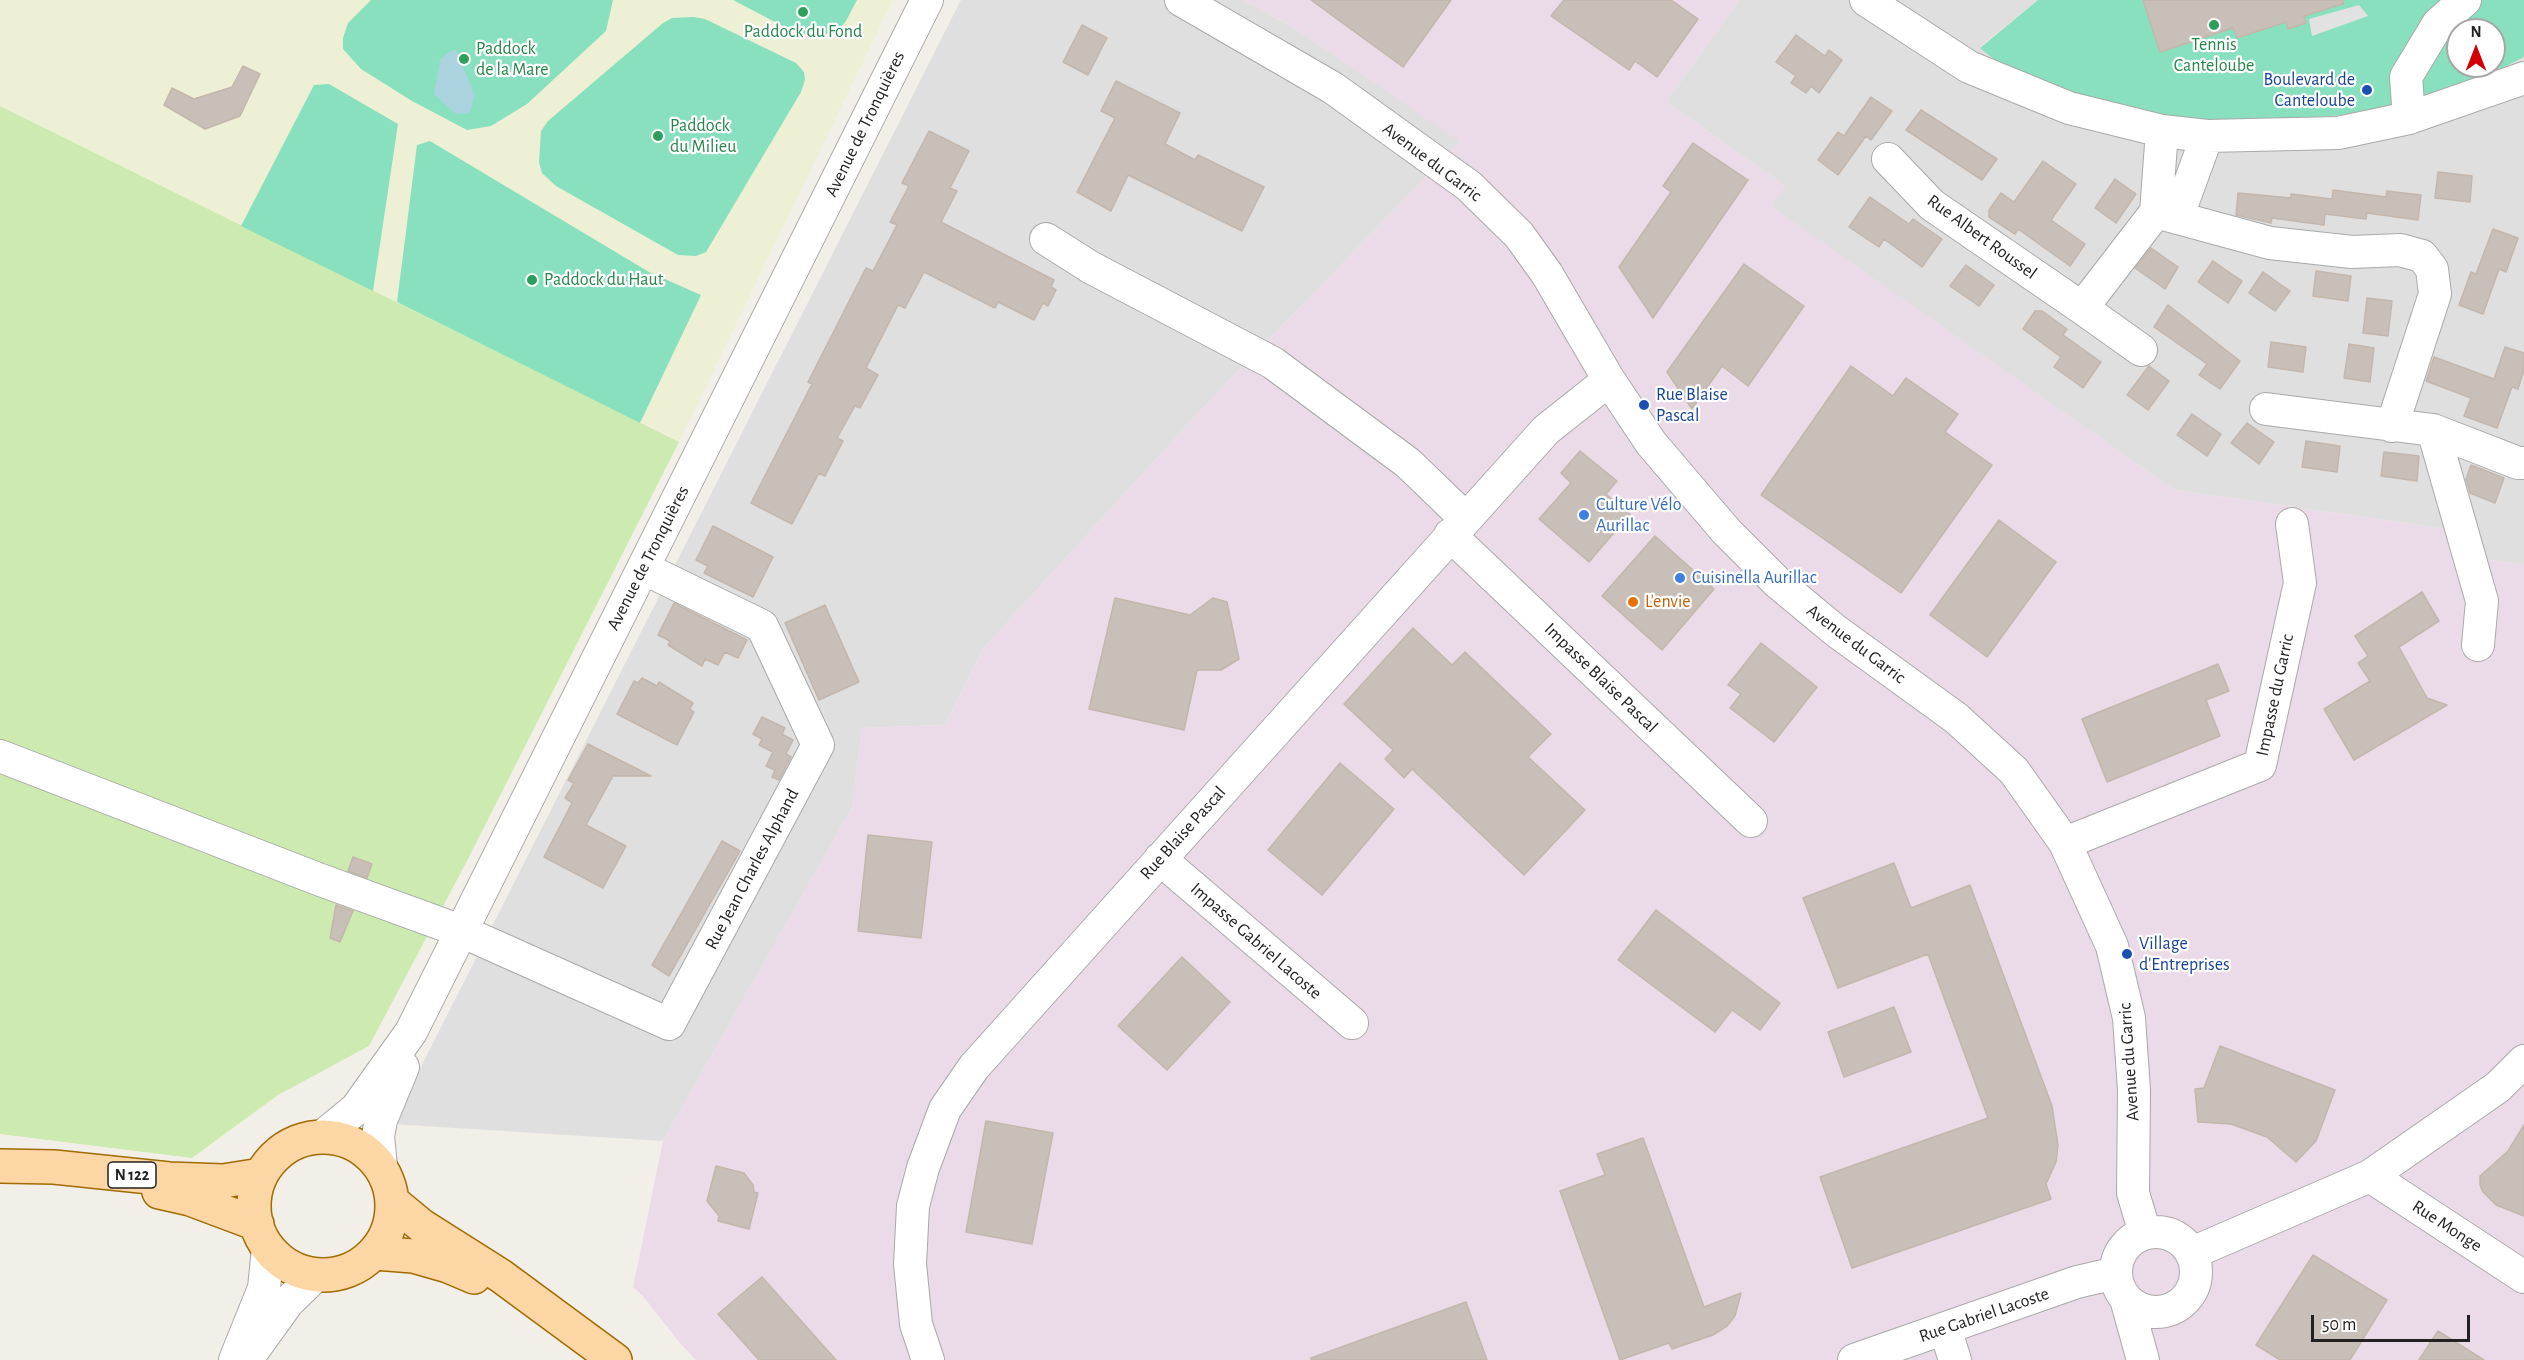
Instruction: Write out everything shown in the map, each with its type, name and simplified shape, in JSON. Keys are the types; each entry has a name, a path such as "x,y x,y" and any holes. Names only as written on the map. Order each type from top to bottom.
{"main road":[{"path":"2,1166 52,1179 151,1190 180,1197 262,1236 290,1266 316,1275 342,1273 354,1268 375,1253 385,1238 392,1220 393,1202 389,1183 381,1166 352,1142 323,1136 293,1143 274,1156 261,1175 255,1193 254,1213 262,1236"},
{"name":"N 122","path":"2,1166 54,1167 169,1179 223,1181 261,1175"},
{"path":"393,1202 422,1226 501,1276 615,1360"},
{"path":"375,1253 413,1256 448,1266 529,1298"}],"street":[{"name":"Avenue de Tronquières","path":"323,1136 356,1109 411,1032 927,0"},
{"name":"Avenue du Garric","path":"1181,0 1333,87 1468,186 1519,235 1547,274 1609,380 1652,443 1726,531 1778,583 1836,631 1956,718 2014,771 2065,843 2112,946 2129,1018 2134,1090 2133,1193 2145,1233"},
{"path":"1866,0 1969,67 2068,108 2162,132 2207,136 2338,133 2409,118 2524,78"},
{"path":"2409,118 2406,77 2434,12 2465,0"},
{"path":"2162,132 2167,215"},
{"path":"2082,308 2167,215 2207,136"},
{"name":"Rue Albert Roussel","path":"1888,159 1932,205 2141,350"},
{"path":"2167,215 2270,243 2352,252 2400,250 2422,256 2432,269 2435,294 2392,426"},
{"name":"Impasse Blaise Pascal","path":"1046,238 1090,267 1273,363 1408,463 1458,526 1751,821"},
{"name":"Rue Blaise Pascal","path":"928,1360 916,1324 910,1264 913,1206 923,1168 945,1109 974,1067 1546,430 1609,380"},
{"path":"2266,409 2433,430 2518,463 2524,463"},
{"path":"2433,430 2482,601 2478,645"},
{"name":"Impasse du Garric","path":"2065,843 2260,765 2300,583 2292,524"},
{"name":"Rue Jean Charles Alphand","path":"461,931 669,1024 818,745 762,626 643,568"},
{"path":"0,756 318,879 461,931"},
{"name":"Impasse Gabriel Lacoste","path":"1160,859 1352,1023"},
{"path":"381,1166 378,1136 381,1120 409,1054 411,1032"},
{"path":"2192,1253 2370,1176 2498,1087 2524,1061"},
{"name":"Rue Monge","path":"2370,1176 2524,1277"},
{"path":"2121,1286 2137,1307 2150,1312 2168,1311 2183,1302 2193,1287 2196,1270 2192,1253 2183,1242 2172,1235 2158,1232 2145,1233 2130,1242 2119,1256 2121,1286 2143,1360"},
{"path":"235,1360 264,1288 262,1236"},
{"path":"246,1360 288,1302 316,1275"},
{"name":"Rue Gabriel Lacoste","path":"1854,1360 2077,1282 2121,1286"},
{"path":"2150,1360 2168,1311"},
{"path":"1944,1329 1955,1360"}],"shaded area":[{"path":"961,0 1243,0 1293,27 1461,141 1200,411 983,649 945,725 862,728 852,808 663,1141 392,1124"},
{"path":"1243,0 1739,0 1666,102 1785,186 1771,206 2174,490 2447,529 2482,559 2524,565 2524,1360 696,1360 633,1287 663,1141 852,808 862,728 945,725 983,649 1200,411 1460,142 1293,27"},
{"path":"1739,0 2038,0 1980,47 2456,92 2483,78 2506,78 2506,66 2524,57 2524,565 2482,559 2447,529 2174,490 1770,206 1785,186 1666,102"},
{"path":"2359,5 2368,16 2312,36 2309,19"}],"green space":[{"path":"0,0 893,0 679,442 0,106"},
{"name":"Paddock de la Mare","path":"371,0 613,0 606,31 527,104 491,126 467,130 412,101 361,69 343,49 343,38 348,23"},
{"name":"Paddock du Fond","path":"733,0 857,0 846,21 836,33 812,36 796,33"},
{"path":"2038,0 2524,0 2524,57 2506,66 2506,18 2446,18 2446,78 2483,78 2456,92 2348,115 2197,124 2069,97 2011,73 1980,48"},
{"name":"Paddock du Milieu","path":"672,18 705,19 796,63 804,72 805,80 801,92 706,252 696,256 678,255 556,186 542,173 539,162 541,131 548,121 663,23"},
{"path":"329,84 398,124 373,291 241,226 314,85"},
{"path":"0,106 679,442 468,859 369,1046 278,1095 192,1158 0,1134"},
{"name":"Paddock du Haut","path":"430,141 649,272 701,295 640,423 397,302 417,145"}],"water":[{"path":"456,50 475,95 470,113 456,114 434,94 440,60 449,52"}],"building":[{"path":"1311,0 1451,0 1403,67"},
{"path":"1564,0 1671,0 1698,19 1657,77 1635,61 1629,70 1551,16"},
{"name":"Tennis Canteloube","path":"2143,0 2343,0 2343,4 2304,16 2306,23 2288,29 2286,22 2237,38 2233,28 2160,52"},
{"path":"1082,25 1107,38 1088,75 1063,62"},
{"path":"1796,35 1825,56 1829,50 1842,60 1819,93 1811,86 1806,93 1791,83 1796,76 1776,62"},
{"path":"243,66 260,74 240,116 205,129 164,105 172,88 194,99 232,87"},
{"path":"1116,81 1180,113 1165,144 1195,160 1198,155 1264,187 1242,231 1128,175 1111,211 1077,192 1115,118 1101,111"},
{"path":"1871,97 1892,111 1871,140 1866,136 1838,175 1818,160 1838,132 1844,136"},
{"path":"1921,110 1997,159 1982,180 1906,130"},
{"path":"929,131 969,151 950,188 957,191 941,222 1054,280 1051,287 1056,290 1048,306 1043,303 1034,320 998,302 995,308 924,272 905,308 898,305 866,368 878,375 860,408 855,406 837,438 843,441 825,476 819,473 792,524 751,503 812,384 808,382 866,268 873,271 897,225 890,222 909,186 902,183"},
{"path":"1693,143 1748,180 1653,318 1619,267 1671,192 1663,186"},
{"path":"2043,161 2076,184 2051,220 2085,244 2070,266 2018,229 2015,234 1989,217 1989,210 2001,193 2014,202"},
{"path":"2438,172 2472,176 2470,202 2435,198"},
{"path":"2115,179 2136,194 2116,223 2095,208"},
{"path":"2333,190 2386,197 2387,191 2421,195 2418,220 2367,213 2366,219 2325,214 2324,225 2272,218 2271,223 2236,215 2238,193 2291,198 2291,194 2332,199"},
{"path":"1870,197 1909,224 1913,219 1942,239 1922,267 1884,239 1879,247 1849,227"},
{"path":"2493,229 2518,238 2506,272 2499,269 2483,314 2459,305 2471,272 2476,274"},
{"path":"2151,248 2178,267 2165,289 2135,268"},
{"path":"2213,261 2242,281 2228,303 2198,282"},
{"path":"1744,264 1804,306 1748,386 1722,366 1692,409 1667,372"},
{"path":"1966,265 1994,285 1979,306 1950,286"},
{"path":"2316,271 2351,276 2348,301 2313,296"},
{"path":"2263,272 2290,291 2275,311 2249,293"},
{"path":"2367,298 2392,301 2388,336 2363,333"},
{"path":"2168,305 2240,361 2220,389 2199,375 2207,364 2154,327"},
{"path":"2035,311 2042,311 2067,329 2063,335 2101,362 2083,388 2054,367 2061,357 2023,329"},
{"path":"2271,342 2306,347 2303,372 2268,367"},
{"path":"2349,344 2374,348 2370,382 2344,378"},
{"path":"2505,347 2524,353 2524,370 2518,389 2512,387 2497,428 2464,416 2471,398 2426,381 2434,357 2494,379"},
{"path":"1851,366 1893,396 1906,378 1958,414 1945,432 1992,465 1901,593 1761,495"},
{"path":"2149,366 2169,381 2148,410 2127,395"},
{"path":"2192,414 2221,434 2207,456 2177,435"},
{"path":"2247,423 2274,442 2259,464 2231,443"},
{"path":"2306,441 2340,446 2337,472 2302,467"},
{"path":"1580,451 1617,481 1606,494 1630,514 1589,562 1539,519 1571,483 1561,473"},
{"path":"2384,452 2419,456 2417,481 2381,476"},
{"path":"2471,465 2504,478 2495,503 2470,493 2466,479"},
{"path":"1999,520 2056,562 1987,657 1930,615"},
{"path":"713,526 773,557 753,597 704,573 708,566 696,560"},
{"path":"1655,536 1714,589 1662,650 1602,596"},
{"path":"2422,592 2439,621 2399,647 2427,698 2447,705 2354,760 2324,709 2370,681 2358,663 2368,656 2355,636"},
{"path":"1115,598 1190,615 1213,598 1227,602 1239,659 1221,670 1197,670 1184,730 1089,709"},
{"path":"674,603 747,640 738,658 725,652 718,665 705,659 702,666 668,645 670,641 658,635"},
{"path":"825,605 859,682 819,700 785,623"},
{"path":"1413,628 1452,665 1465,652 1551,734 1528,757 1585,810 1524,875 1412,769 1404,778 1385,759 1393,750 1344,704"},
{"path":"1761,643 1817,687 1774,742 1730,708 1741,694 1728,685"},
{"path":"2218,664 2229,691 2206,700 2220,736 2107,782 2082,719"},
{"path":"642,678 657,686 659,682 693,703 690,709 694,712 677,745 617,714 634,681 638,683"},
{"path":"762,717 785,728 782,734 793,740 786,754 791,757 779,780 772,777 775,770 766,766 773,752 759,745 762,739 753,734"},
{"path":"588,744 651,776 613,776 586,825 626,846 603,888 544,857 572,803 565,798 574,783 568,780"},
{"path":"1340,763 1394,809 1322,895 1268,850"},
{"path":"868,835 932,842 921,938 858,931"},
{"path":"722,841 740,851 669,976 652,965"},
{"path":"353,857 372,864 367,878 348,871"},
{"path":"1894,863 1911,908 1970,885 2052,1106 2058,1145 2056,1162 2046,1184 2051,1199 1852,1268 1820,1177 1988,1118 1928,954 1838,988 1803,898"},
{"path":"336,905 353,911 340,942 330,938"},
{"path":"1656,910 1780,1003 1760,1030 1732,1010 1715,1032 1618,960"},
{"path":"1182,957 1230,1002 1167,1070 1118,1026"},
{"path":"1894,1007 1911,1052 1844,1077 1828,1032"},
{"path":"2220,1046 2335,1090 2316,1141 2296,1162 2267,1137 2231,1124 2198,1122 2195,1089 2204,1088"},
{"path":"986,1121 1053,1133 1032,1244 966,1232"},
{"path":"2524,1125 2524,1216 2496,1205 2483,1192 2480,1176 2508,1151"},
{"path":"1643,1138 1704,1307 1741,1293 1735,1316 1727,1326 1713,1335 1672,1349 1669,1343 1620,1360 1560,1191 1605,1175 1597,1154"},
{"path":"716,1166 744,1173 753,1185 754,1192 758,1193 749,1229 718,1221 719,1216 707,1201"},
{"path":"2313,1255 2387,1300 2350,1360 2280,1360 2256,1345"},
{"path":"762,1277 836,1360 759,1360 718,1314"},
{"path":"1466,1302 1487,1360 1311,1360 1311,1358"},
{"path":"2438,1331 2484,1360 2419,1360"}],"place":[{"name":"Paddock du Fond","path":"803,12"},
{"name":"Tennis Canteloube","path":"2214,25"},
{"name":"Paddock de la Mare","path":"464,59"},
{"name":"Boulevard de Canteloube","path":"2367,90"},
{"name":"Paddock du Milieu","path":"658,136"},
{"name":"Paddock du Haut","path":"532,280"},
{"name":"Rue Blaise Pascal","path":"1644,405"},
{"name":"Culture Vélo Aurillac","path":"1584,515"},
{"name":"Cuisinella Aurillac","path":"1680,578"},
{"name":"L'envie","path":"1633,602"},
{"name":"Village d'Entreprises","path":"2127,954"}]}
